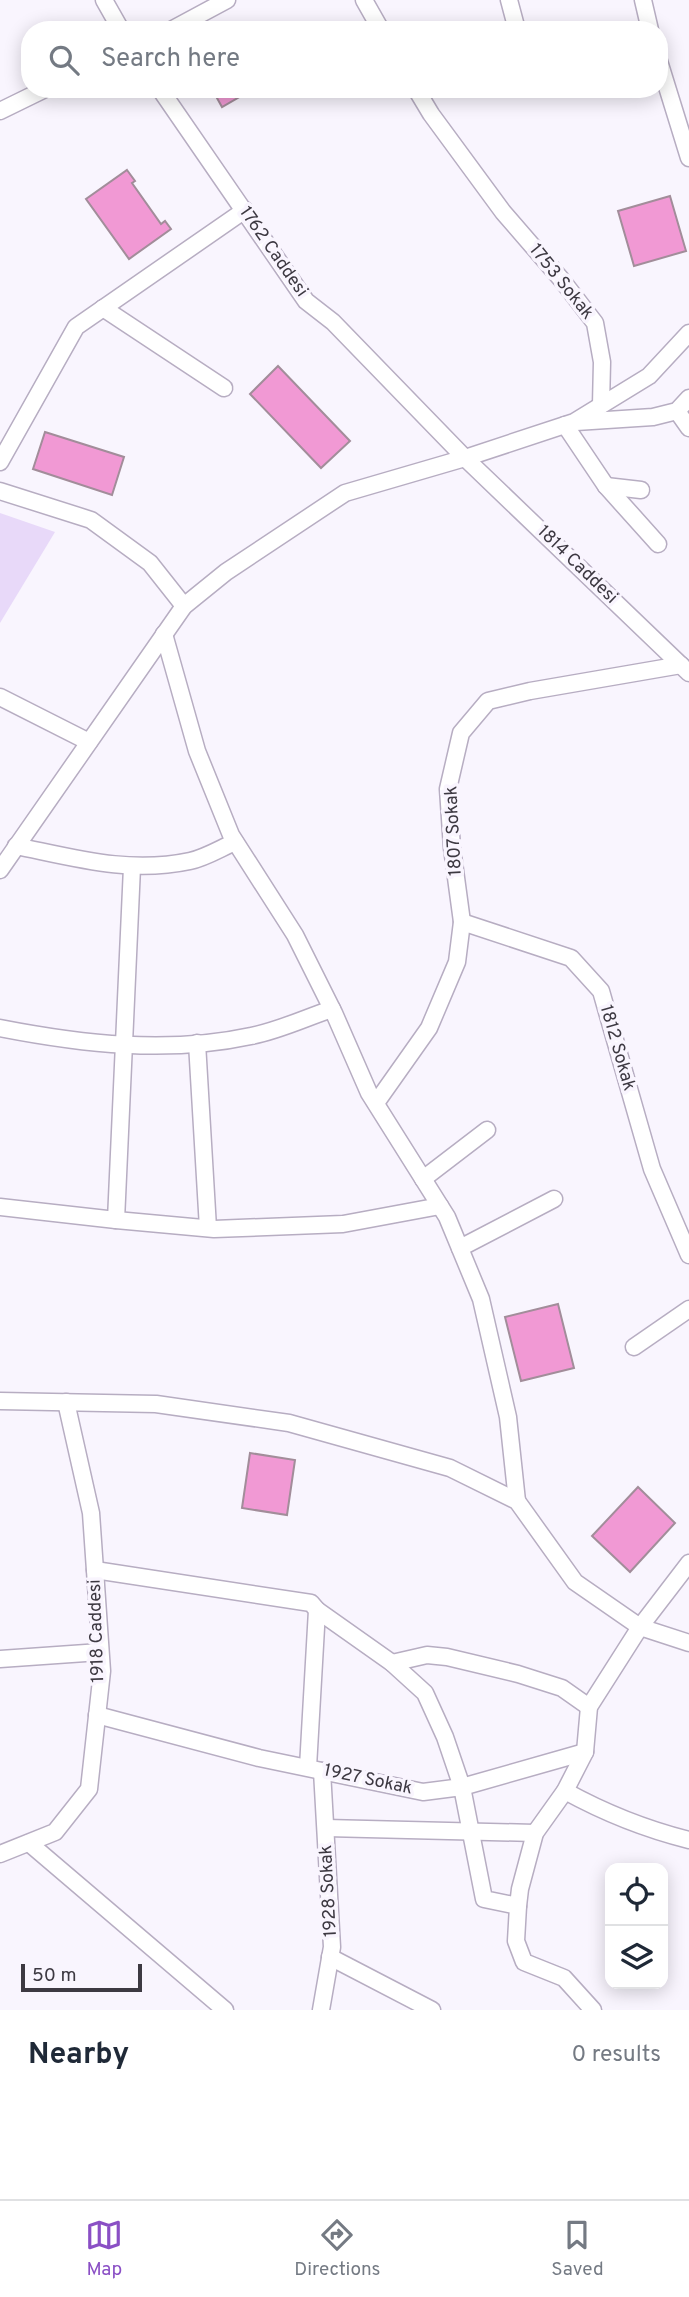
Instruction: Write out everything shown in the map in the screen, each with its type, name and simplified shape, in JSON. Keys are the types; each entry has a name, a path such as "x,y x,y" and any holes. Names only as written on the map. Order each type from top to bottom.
{"street":[{"path":"104,0 116,21"},
{"path":"188,21 227,0"},
{"path":"364,0 376,21"},
{"path":"509,0 515,21"},
{"path":"643,0 648,21"},
{"path":"668,90 689,158"},
{"path":"0,111 27,98"},
{"name":"1762 Caddesi","path":"166,98 306,301 332,322 464,458"},
{"name":"1753 Sokak","path":"421,98 503,212 561,279 594,323 602,362 601,405"},
{"path":"0,462 76,327 245,210"},
{"path":"103,308 224,388"},
{"path":"0,870 184,606 226,572 345,493 569,423 649,376 689,333"},
{"path":"569,423 653,417 677,411 689,398"},
{"path":"677,411 689,428"},
{"path":"569,423 606,486 658,544"},
{"name":"1814 Caddesi","path":"464,458 685,669"},
{"path":"606,486 641,490"},
{"path":"0,491 92,520 150,563 184,606"},
{"path":"164,634 197,751 235,842 295,935 376,1103 440,1206 481,1299 508,1418 517,1501"},
{"name":"1807 Sokak","path":"376,1103 429,1028 457,962 462,922 452,848 448,789 461,733 488,701 530,691 685,669"},
{"path":"0,696 89,743"},
{"path":"16,846 117,866 149,867 192,861 235,842"},
{"path":"116,1220 132,867"},
{"name":"1812 Sokak","path":"462,922 571,958 601,991 652,1169 689,1255"},
{"path":"0,1028 64,1041 167,1046 251,1036 332,1009"},
{"path":"197,1043 208,1228"},
{"path":"423,1179 487,1130"},
{"path":"460,1248 554,1199"},
{"path":"0,1206 208,1228 343,1224 440,1206"},
{"path":"634,1348 689,1309"},
{"path":"0,1401 156,1404 289,1423 450,1468 517,1501 575,1582 640,1627 689,1643"},
{"name":"1918 Caddesi","path":"0,1854 55,1832 89,1789 102,1671 91,1513 66,1402"},
{"path":"593,2010 564,1979 524,1962 516,1941 520,1889 535,1833 565,1791 585,1752 589,1707 640,1627 689,1563"},
{"path":"95,1570 311,1603 392,1663 425,1693 445,1737 462,1787 484,1899 518,1906"},
{"name":"1928 Sokak","path":"317,1610 315,1769 326,1828 332,1947 321,2010"},
{"path":"0,1659 100,1652"},
{"path":"392,1663 427,1655 447,1657 562,1688 589,1707"},
{"name":"1927 Sokak","path":"97,1715 259,1758 423,1792 462,1787 585,1752"},
{"path":"565,1791 605,1813 689,1840"},
{"path":"326,1828 535,1833"},
{"path":"29,1843 225,2010"},
{"path":"330,1957 432,2010"}],"shaded area":[{"path":"0,513 55,532 0,623"}],"building":[{"path":"217,98 238,98 222,107"},
{"path":"127,170 135,181 132,183 161,224 165,221 171,229 129,259 86,199"},
{"path":"670,196 686,251 634,266 618,211"},
{"path":"278,366 350,441 321,468 250,394"},
{"path":"45,432 124,457 112,495 33,469"},
{"path":"558,1304 574,1368 521,1381 505,1317"},
{"path":"250,1453 295,1460 287,1515 242,1508"},
{"path":"638,1487 675,1523 630,1572 592,1536"}]}
